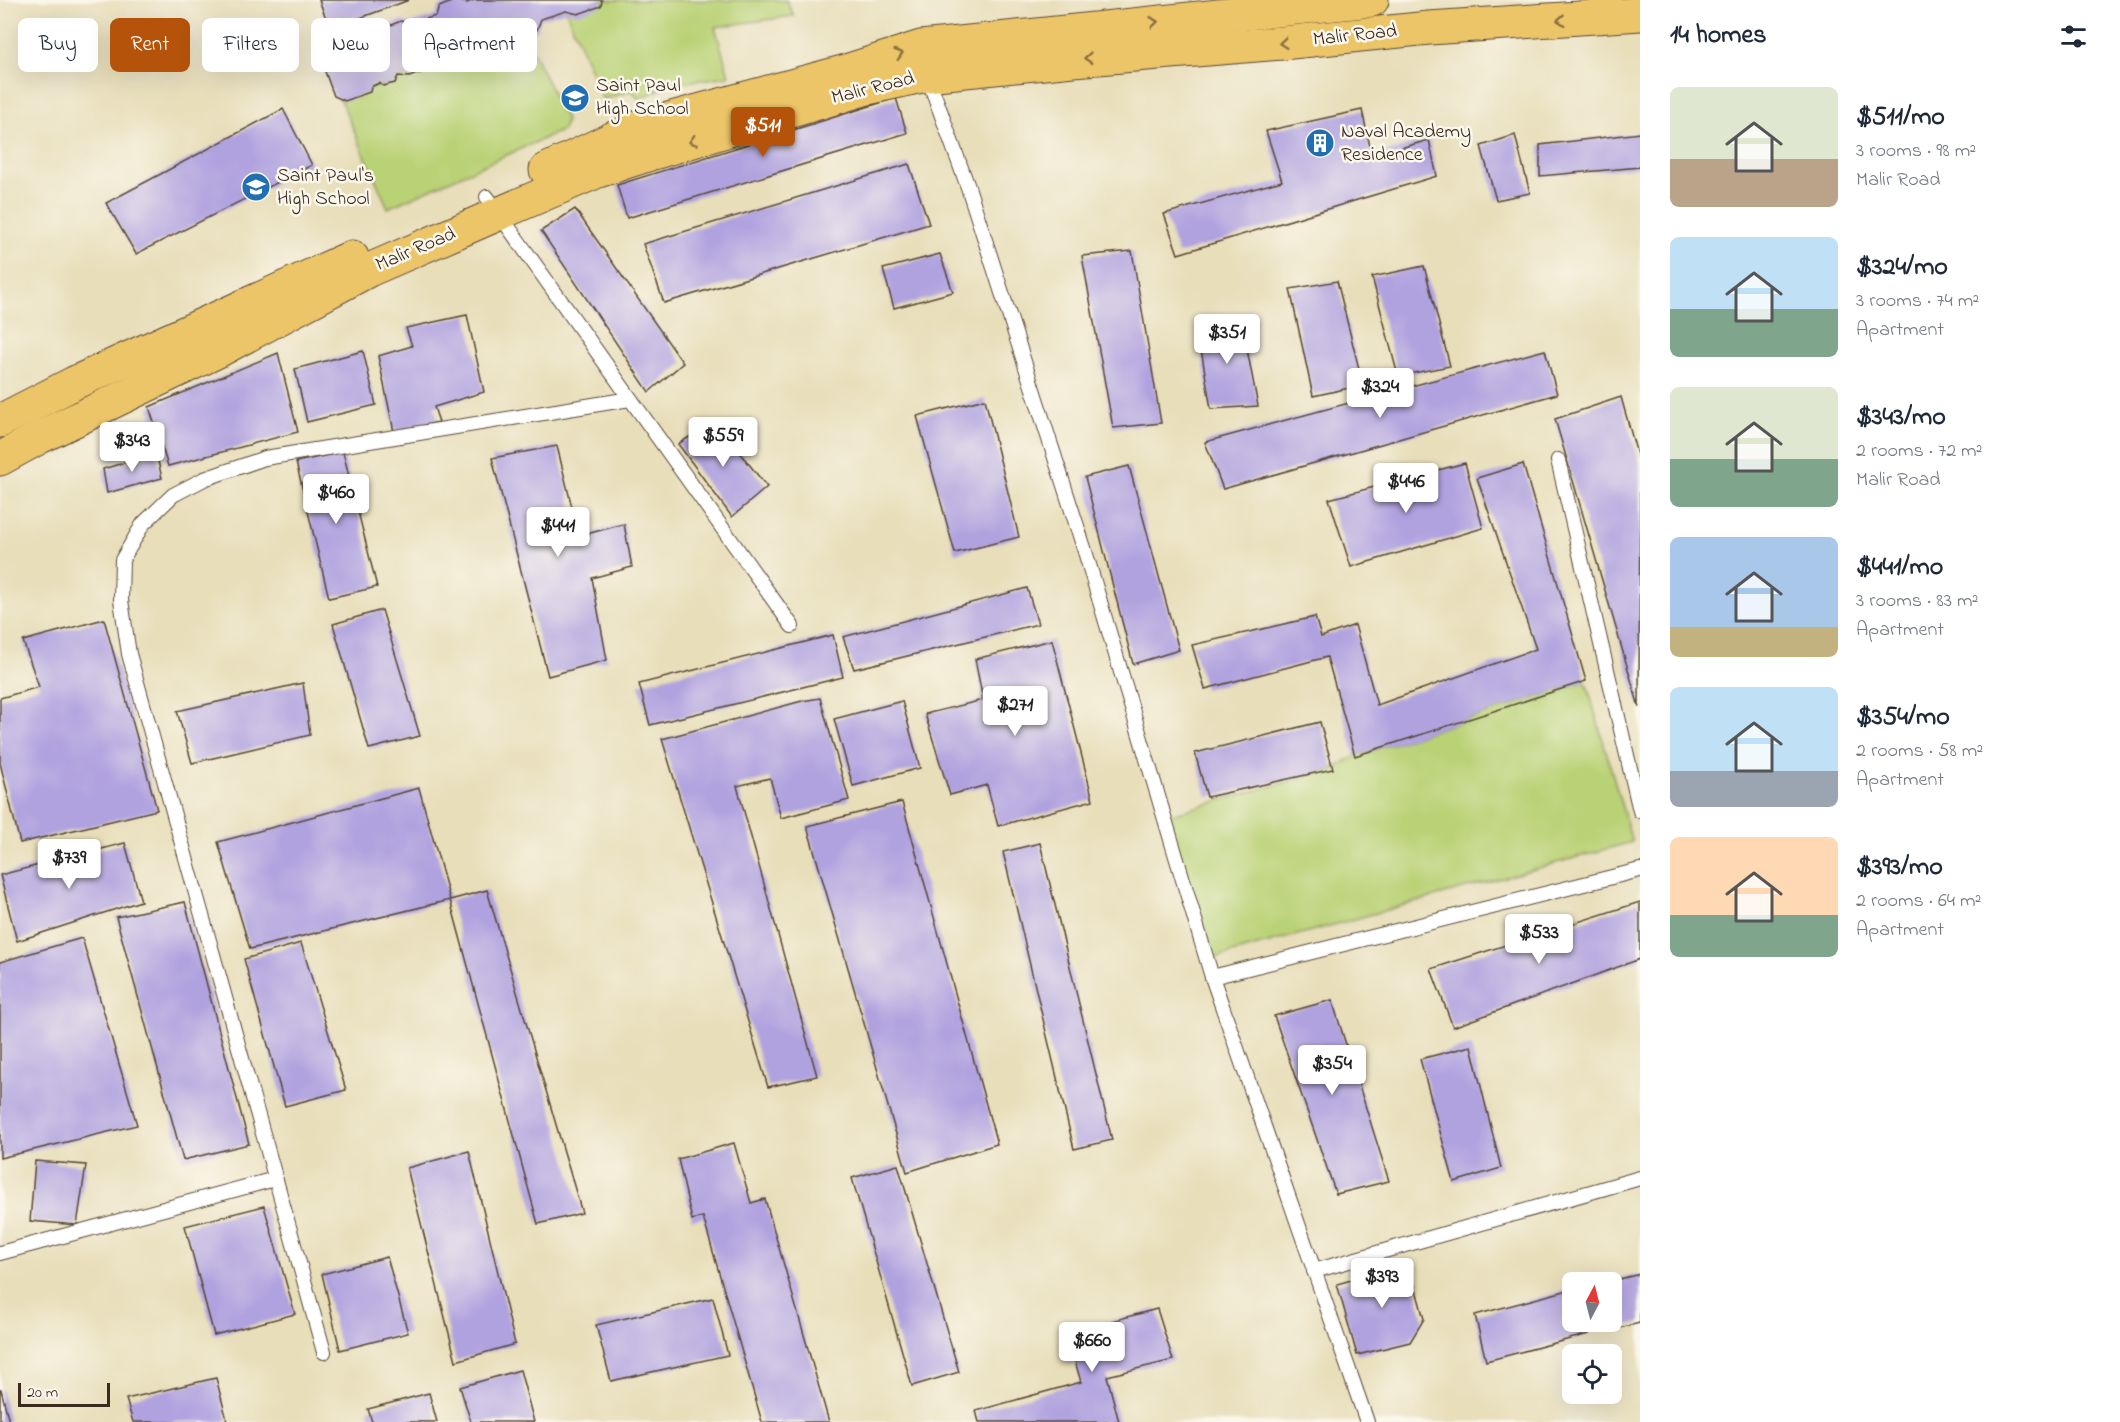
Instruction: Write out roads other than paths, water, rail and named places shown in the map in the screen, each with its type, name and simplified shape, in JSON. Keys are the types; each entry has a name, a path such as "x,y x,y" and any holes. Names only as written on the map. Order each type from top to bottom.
{"main road":[{"name":"Malir Road","path":"0,459 40,437 218,351 635,129 843,72 921,47 1372,0"},
{"name":"Malir Road","path":"0,422 74,383 493,206 650,154 864,89 927,75 1073,60 1429,28 1640,14"}],"lane":[{"path":"927,75 968,187 1084,548 1212,976 1367,1422"},
{"path":"493,206 792,626"},
{"path":"324,1352 129,654 121,600 122,560 143,524 173,495 204,479 265,458 630,399"},
{"path":"1558,460 1640,811"},
{"path":"1212,976 1640,870"},
{"path":"1314,1271 1640,1178"},
{"path":"0,1253 275,1179"}],"place":[{"name":"Saint Paul High School","path":"575,98"},
{"name":"Naval Academy Residence","path":"1320,143"},
{"name":"Saint Paul's High School","path":"256,187"}]}
